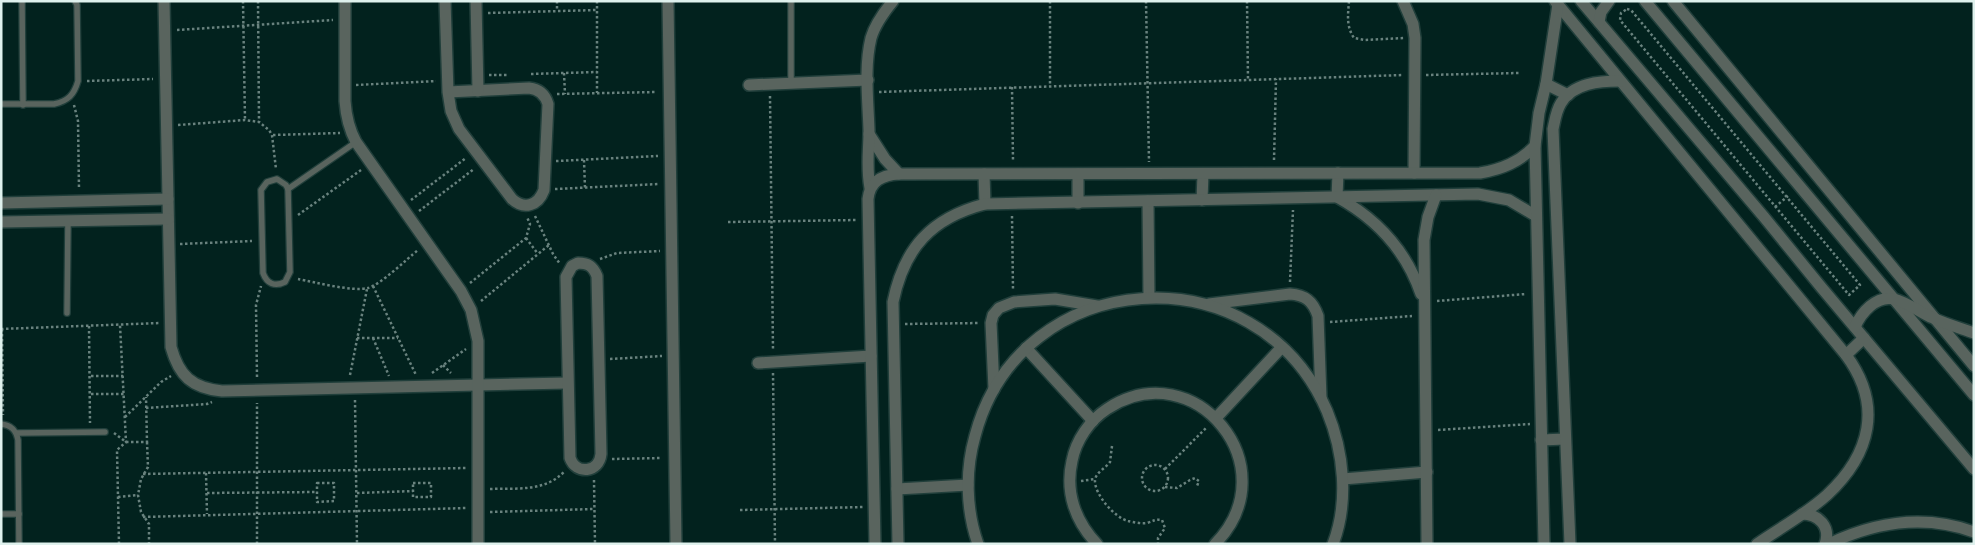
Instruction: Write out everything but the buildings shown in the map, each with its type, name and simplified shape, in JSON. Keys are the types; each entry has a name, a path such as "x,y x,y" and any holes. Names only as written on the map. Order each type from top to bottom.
{"street":[{"path":"164,1 171,347 175,361 182,374 194,384 208,390 222,391 394,387 420,384 567,383"},
{"path":"345,1 346,112 354,137 370,163 461,291 471,310 478,341 478,544"},
{"path":"445,1 447,80 448,92 454,120 517,204 527,205 537,202 544,190 548,104 543,94 529,88 448,92"},
{"path":"668,1 676,544"},
{"path":"875,544 868,220 870,188 867,167 869,134 868,57 872,36 880,17 893,1"},
{"path":"1403,1 1413,24 1415,38 1414,173"},
{"path":"1581,1 1764,216 1974,469"},
{"path":"1599,22 1602,12 1609,1"},
{"path":"1645,1 1974,395"},
{"path":"1673,1 1974,366"},
{"path":"1556,3 1846,356 1857,371 1864,387 1868,405 1868,423 1864,441 1856,457 1828,495 1757,544"},
{"path":"1544,544 1535,146 1539,113 1546,84 1556,3"},
{"path":"476,7 478,91"},
{"path":"749,85 868,80"},
{"path":"1570,544 1558,292 1553,129 1561,102 1568,96 1586,84 1599,80 1620,81"},
{"path":"1546,84 1568,96"},
{"path":"1741,116 1756,102"},
{"path":"1539,113 1557,112"},
{"path":"869,134 885,159 899,174"},
{"path":"870,188 881,177 899,174 1480,173 1496,170 1517,161 1535,146"},
{"path":"1337,197 1338,173"},
{"path":"984,174 986,204"},
{"path":"1078,174 1078,203"},
{"path":"1202,200 1203,174"},
{"path":"898,544 893,302 902,269 916,245 930,230 947,218 986,204 1478,194 1509,200 1536,216"},
{"path":"1428,544 1423,302 1424,234 1436,196"},
{"path":"1337,197 1370,218 1398,248 1413,274 1423,302"},
{"path":"1,202 168,199"},
{"path":"1148,201 1149,297"},
{"path":"1,222 168,219"},
{"path":"578,263 591,265 597,276 599,359 597,464 584,470 579,469 571,462 570,458 566,277 572,266 578,263"},
{"path":"1537,293 1558,292"},
{"path":"1207,304 1290,294 1300,294 1309,299 1315,306 1319,322 1321,398"},
{"path":"978,544 970,510 968,485 971,451 977,427 994,389 1008,367 1047,330 1071,316 1097,306 1149,297 1178,298 1207,304 1234,315 1259,329 1282,347 1304,371 1321,398 1332,424 1340,451 1343,478 1341,510 1333,544"},
{"path":"994,389 991,323 999,308 1014,302 1055,299 1097,306"},
{"path":"1855,327 1863,312 1870,306 1885,300 1894,299 1935,319 1974,333"},
{"path":"870,304 893,302"},
{"path":"1846,356 1864,338"},
{"path":"1216,418 1282,347"},
{"path":"1026,348 1093,421"},
{"path":"758,363 871,356"},
{"path":"1097,544 1080,522 1074,509 1070,469 1078,443 1093,421 1114,404 1140,395 1153,394 1167,394 1193,402 1216,418 1233,440 1242,466 1242,494 1233,520 1216,543"},
{"path":"873,432 895,430"},
{"path":"1541,440 1565,439"},
{"path":"1343,478 1427,472"},
{"path":"897,489 968,485"},
{"path":"1802,514 1809,514 1821,521 1827,533 1827,544 1874,526 1902,522 1925,521 1941,523 1974,532"}],"lane":[{"path":"22,1 23,105"},
{"path":"1,104 54,104 63,102 70,97 78,82 76,1"},
{"path":"791,1 791,83"},
{"path":"288,189 354,137"},
{"path":"277,180 286,184 288,189 289,278 280,284 269,282 263,273 261,190 267,182 277,180"},
{"path":"67,313 68,221"},
{"path":"2,424 12,428 17,433 18,440 19,544"},
{"path":"17,433 105,432"},
{"path":"1,514 19,514"}],"path":[{"path":"243,1 244,120"},
{"path":"258,1 259,122"},
{"path":"557,1 557,11"},
{"path":"597,1 597,93"},
{"path":"1050,1 1050,86"},
{"path":"1146,1 1149,174"},
{"path":"1247,1 1248,80"},
{"path":"1349,1 1347,24 1354,38 1365,40 1415,38"},
{"path":"476,7 557,11 597,10"},
{"path":"1624,10 1631,10 1787,197 1860,285 1849,294 1620,20 1624,10"},
{"path":"165,30 345,19"},
{"path":"526,74 597,72"},
{"path":"868,92 1519,72"},
{"path":"564,73 565,94"},
{"path":"478,76 516,74"},
{"path":"78,82 166,79"},
{"path":"1274,174 1276,79"},
{"path":"345,86 447,80"},
{"path":"770,84 775,544"},
{"path":"1012,88 1013,174"},
{"path":"543,94 670,92"},
{"path":"70,97 78,121 79,201"},
{"path":"167,126 244,120 259,122 272,135 277,180"},
{"path":"272,135 354,137"},
{"path":"402,207 476,151"},
{"path":"545,162 670,156"},
{"path":"584,160 585,188"},
{"path":"410,218 484,162"},
{"path":"289,222 370,163"},
{"path":"544,190 671,184"},
{"path":"1764,216 1799,186"},
{"path":"1290,294 1293,198"},
{"path":"1012,204 1014,302"},
{"path":"461,291 526,238 530,224 527,205"},
{"path":"527,205 557,260 568,271"},
{"path":"728,222 868,220"},
{"path":"526,238 538,254"},
{"path":"169,244 262,241"},
{"path":"289,278 354,288 367,288 373,286 426,242"},
{"path":"471,310 549,245"},
{"path":"591,265 602,257 617,253 672,251"},
{"path":"257,544 256,305 258,291 266,278"},
{"path":"373,286 420,384 478,341"},
{"path":"357,544 356,470 351,388 357,338 367,288"},
{"path":"1423,302 1537,293"},
{"path":"1319,322 1424,316"},
{"path":"2,424 2,329 170,323"},
{"path":"893,324 991,323"},
{"path":"120,325 126,442"},
{"path":"89,326 90,432"},
{"path":"357,338 398,338"},
{"path":"373,338 394,387"},
{"path":"599,359 673,355"},
{"path":"125,417 161,382 173,375 182,374"},
{"path":"90,376 123,376"},
{"path":"146,408 207,404 216,399 222,391"},
{"path":"90,394 124,394"},
{"path":"146,397 148,467 139,484 138,496 143,517 149,524 149,544"},
{"path":"1165,469 1216,418"},
{"path":"1426,431 1541,423"},
{"path":"105,432 113,432 126,442 147,442"},
{"path":"119,544 117,450 126,442"},
{"path":"1112,446 1110,462 1095,479 1097,490 1109,509 1120,519 1142,523 1162,520 1165,528 1158,538 1158,544"},
{"path":"595,544 594,509 597,464 675,457"},
{"path":"478,490 542,487 559,477 571,462"},
{"path":"1165,487 1168,478 1165,469 1156,465 1146,469 1142,478 1143,483 1150,490 1161,490 1165,487 1177,488 1195,478 1199,482 1197,486"},
{"path":"143,474 478,468"},
{"path":"206,473 207,514"},
{"path":"317,483 334,483 334,501 317,502 317,492 317,483"},
{"path":"413,483 431,483 430,497 413,497 413,491 413,483"},
{"path":"356,493 413,491"},
{"path":"206,493 317,492"},
{"path":"118,497 138,496"},
{"path":"740,510 875,507"},
{"path":"143,517 356,511 594,509"}]}
